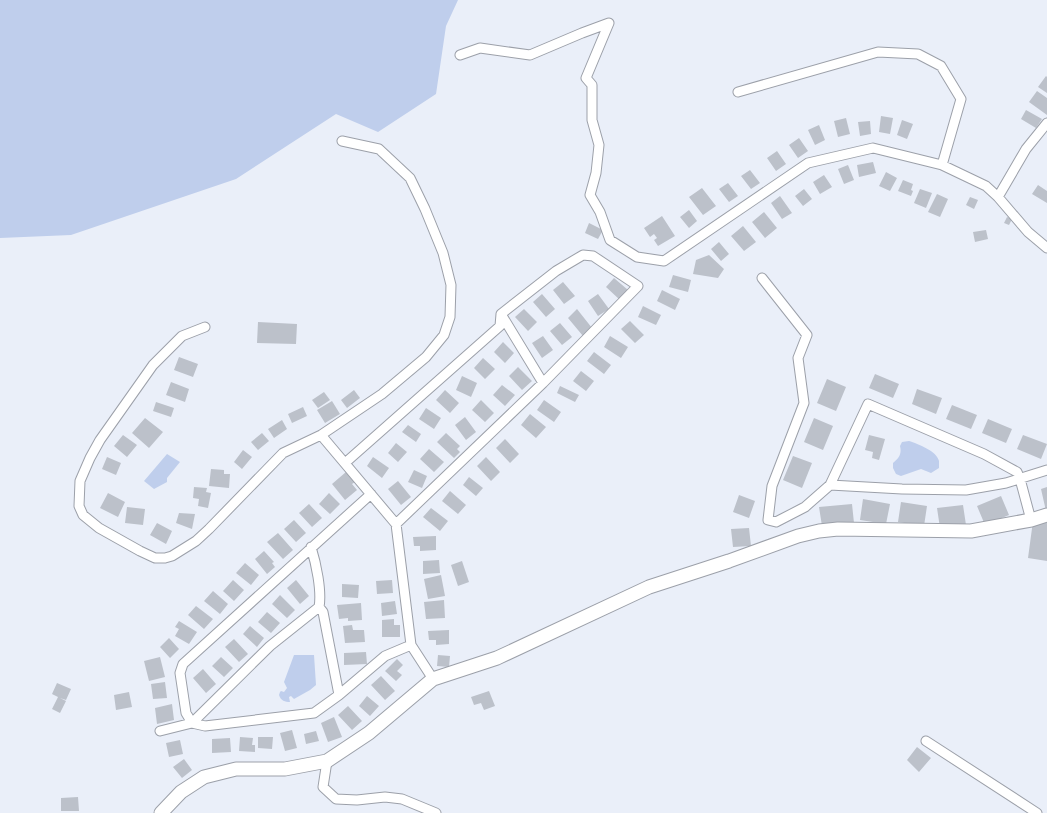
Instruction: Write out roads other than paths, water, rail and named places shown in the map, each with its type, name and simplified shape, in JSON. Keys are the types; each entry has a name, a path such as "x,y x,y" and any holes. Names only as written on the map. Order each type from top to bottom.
{"main road":[{"path":"161,813 181,792 204,777 236,769 285,769 328,761 369,733 433,679 497,658 650,587 798,536 818,531 838,529 971,531 1031,520 1047,515"}],"street":[{"path":"460,55 480,48 530,55 609,23 586,78 592,85 592,120 599,145 596,173 590,195 600,212 610,240 637,257 664,261 808,163 873,148 942,165 986,186 998,197 1028,232 1047,248"},
{"path":"738,92 878,52 918,54 941,66 961,99 942,165"},
{"path":"998,197 1026,149 1047,123"},
{"path":"205,326 182,336 153,365 100,440 80,481 79,506 83,515 99,528 155,558 172,556 196,541 283,453 321,435 382,394 426,357 444,335 450,317 451,285 443,253 410,178 379,149 342,141"},
{"path":"345,463 500,326 501,314 556,271 583,255 594,256 638,286 543,383 396,524"},
{"path":"762,278 807,335 798,358 804,403 772,486 768,520 776,522 805,507 830,485 868,404 984,454 1017,472 1031,520"},
{"path":"501,314 543,383"},
{"path":"321,435 396,524 411,645 433,679"},
{"path":"830,485 902,489 966,490 1006,483 1047,470"},
{"path":"192,723 186,713 180,673 183,664 370,494"},
{"path":"192,723 270,646 319,607 320,601 316,564 311,547"},
{"path":"319,607 323,612 339,695"},
{"path":"160,731 192,723 205,726 314,713 339,695 385,656 411,645"},
{"path":"926,741 1037,813"},
{"path":"328,761 323,787 336,799 402,799 436,813"}],"water":[{"path":"0,0 458,0 446,26 436,94 378,132 336,114 236,179 71,235 0,238"},
{"path":"909,441 927,448 935,454 938,457 939,468 931,473 921,469 901,476 896,474 893,468 893,463 900,456 900,446 902,442"},
{"path":"167,454 180,462 167,478 167,482 154,489 144,481"},
{"path":"294,655 314,655 316,685 294,699 291,696 289,697 290,702 286,702 282,700 279,695 281,691 284,692 287,688 284,682"}]}
